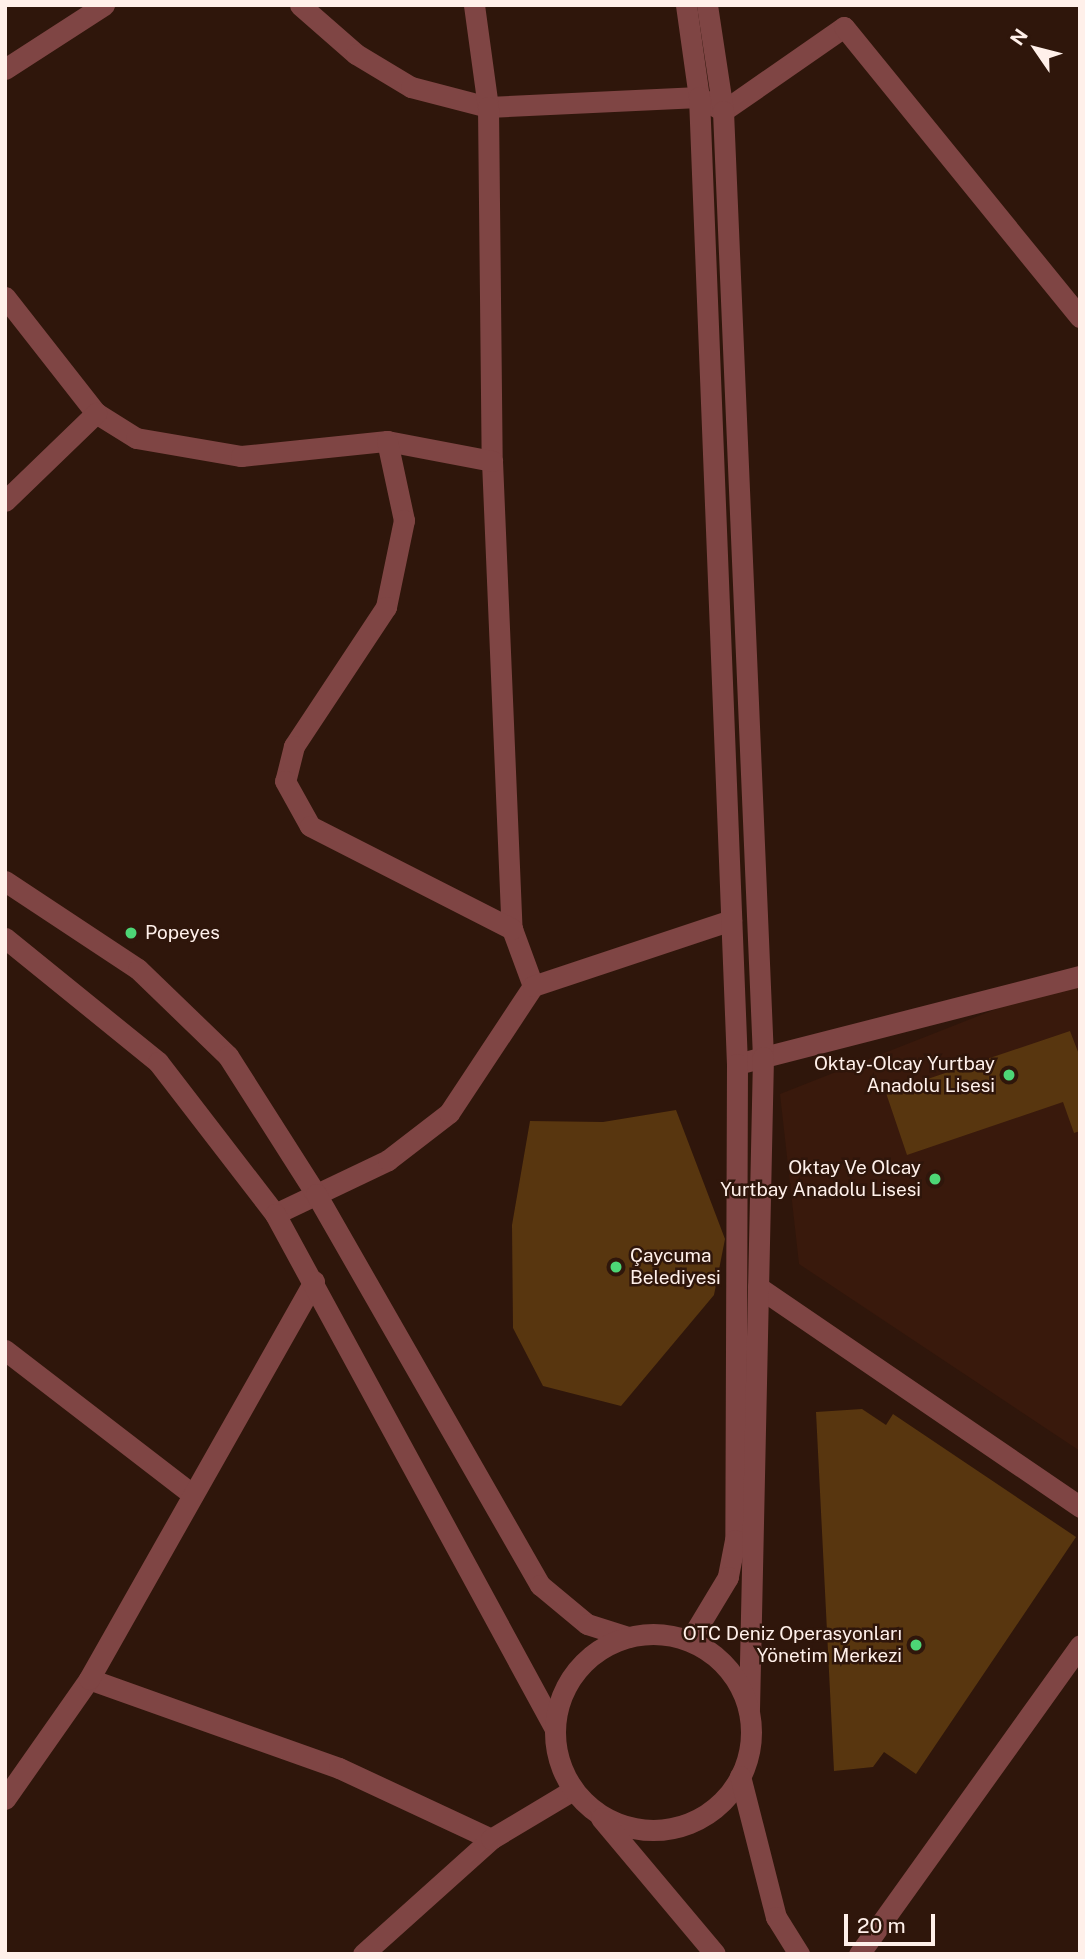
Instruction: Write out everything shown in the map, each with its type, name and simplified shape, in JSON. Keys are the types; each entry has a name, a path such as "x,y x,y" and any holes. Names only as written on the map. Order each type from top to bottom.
{"street":[{"path":"5,69 104,5"},
{"path":"300,5 356,54 411,88 488,107 699,97 723,111"},
{"path":"474,5 488,107 492,461 512,929 533,986"},
{"path":"685,5 699,97 737,1064 735,1540 728,1577 690,1640"},
{"path":"597,1814 638,1828 693,1822 721,1803 740,1776 751,1744 749,1711 763,1057 723,111 707,5"},
{"path":"723,111 844,27 1080,317"},
{"path":"5,297 96,413 136,438 241,456 387,441 492,461"},
{"path":"5,501 96,413"},
{"path":"387,441 404,520 386,607 294,746 285,780 310,826 512,929"},
{"path":"5,881 138,969 228,1056 316,1194 540,1586 587,1624 628,1637 690,1640 737,1680 749,1711"},
{"path":"275,1214 388,1160 449,1113 533,986 731,920"},
{"path":"5,938 159,1062 275,1214 314,1281 555,1729"},
{"path":"737,1064 1080,976"},
{"path":"5,1799 89,1679 314,1281"},
{"path":"758,1287 1080,1507"},
{"path":"5,1350 193,1495"},
{"path":"628,1637 576,1671 560,1698 555,1729 558,1760 573,1790 597,1814 715,1954"},
{"path":"859,1954 1080,1645"},
{"path":"89,1679 339,1768 491,1839"},
{"path":"740,1776 776,1917 799,1954"},
{"path":"363,1954 491,1839 573,1790"}],"shaded area":[{"name":"Oktay Ve Olcay Yurtbay Anadolu Lisesi","path":"1080,976 1080,1451 799,1264 780,1094"}],"building":[{"name":"Oktay-Olcay Yurtbay Anadolu Lisesi","path":"1070,1031 1080,1057 1080,1131 1074,1133 1063,1102 907,1155 886,1093"},
{"name":"Çaycuma Belediyesi","path":"676,1110 725,1239 714,1295 621,1406 543,1386 513,1328 512,1225 530,1121 603,1122"},
{"name":"OTC Deniz Operasyonları Yönetim Merkezi","path":"862,1409 886,1425 893,1414 1076,1537 916,1774 884,1752 873,1767 834,1771 816,1412"}],"place":[{"name":"Popeyes","path":"131,933"},
{"name":"Oktay-Olcay Yurtbay Anadolu Lisesi","path":"1009,1075"},
{"name":"Oktay Ve Olcay Yurtbay Anadolu Lisesi","path":"935,1179"},
{"name":"Çaycuma Belediyesi","path":"616,1267"},
{"name":"OTC Deniz Operasyonları Yönetim Merkezi","path":"916,1645"}]}
